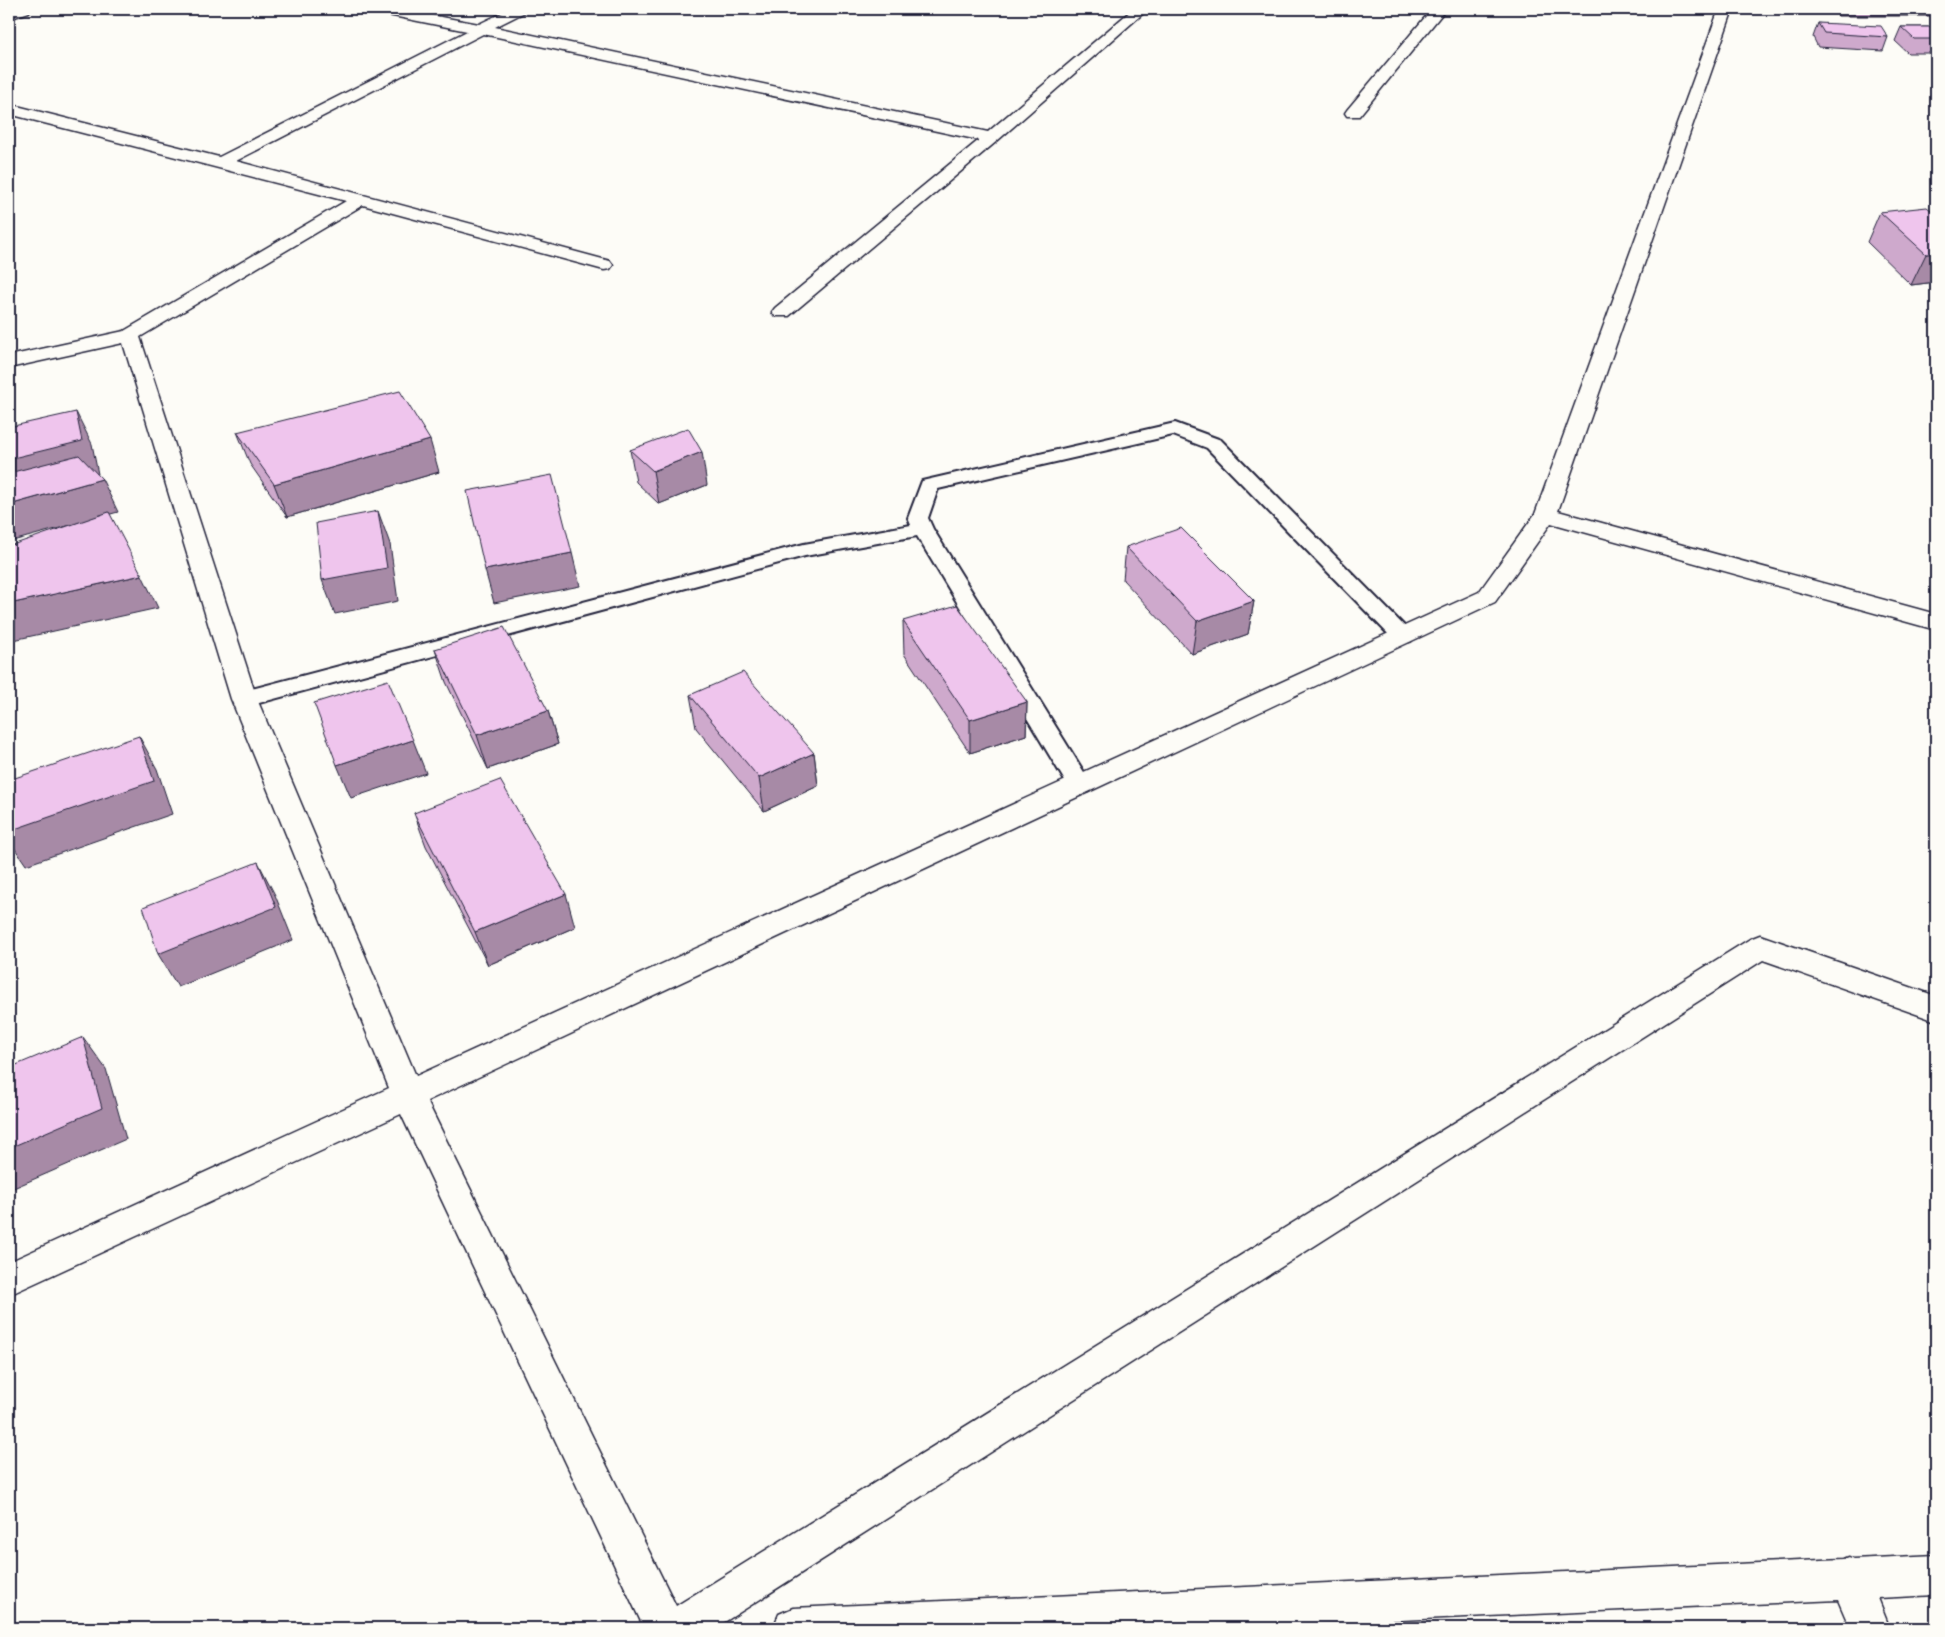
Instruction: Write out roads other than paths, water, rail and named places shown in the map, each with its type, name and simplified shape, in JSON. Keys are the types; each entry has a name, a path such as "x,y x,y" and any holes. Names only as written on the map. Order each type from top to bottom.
{"street":[{"path":"9,15 24,9"},
{"path":"378,9 481,29 991,138"},
{"path":"221,162 520,9"},
{"path":"782,312 991,138 1141,9"},
{"path":"1353,114 1439,9"},
{"path":"9,1279 1487,597 1546,516 1726,9"},
{"path":"9,109 221,162 604,265"},
{"path":"9,362 130,335 360,200"},
{"path":"130,335 244,699 408,1095 665,1628"},
{"path":"1546,516 1936,622"},
{"path":"678,1628 1760,947 1936,1009"},
{"path":"793,1628 1936,1575"},
{"path":"1849,1578 1870,1628"}],"lane":[{"path":"1080,785 923,530 918,518 930,485 1175,429 1214,444 1403,636"},
{"path":"244,699 804,550 923,530"}]}
